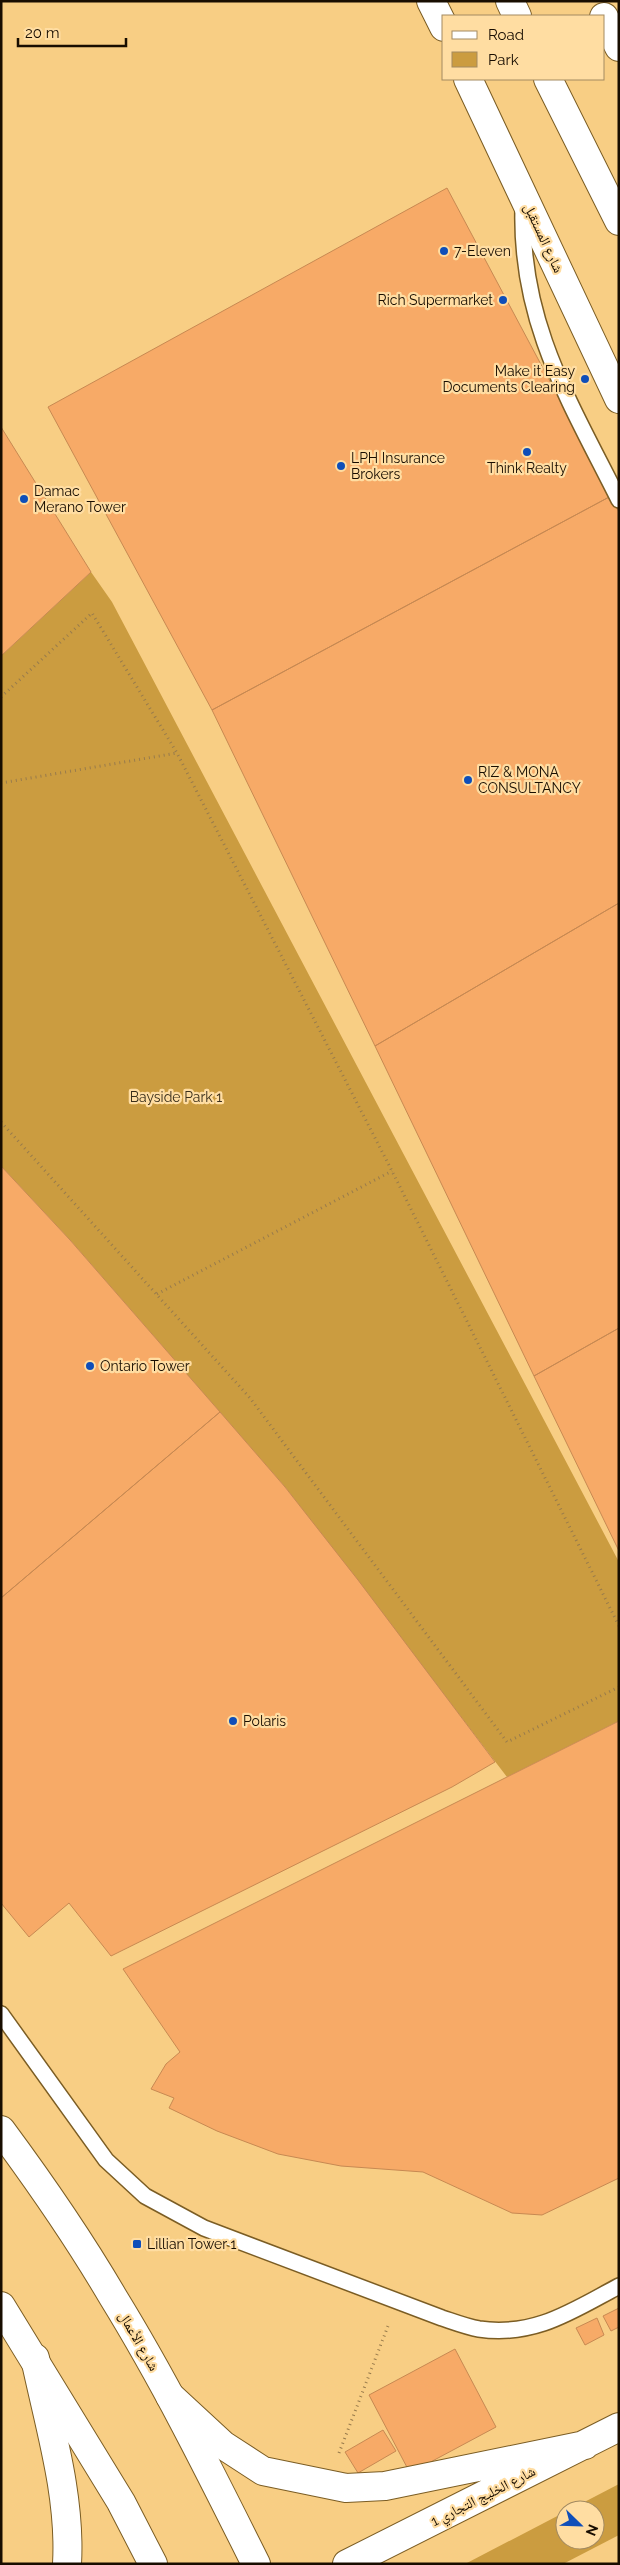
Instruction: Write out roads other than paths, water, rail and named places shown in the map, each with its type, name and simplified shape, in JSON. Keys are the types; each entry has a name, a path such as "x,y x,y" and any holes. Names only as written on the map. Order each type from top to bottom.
{"main road":[{"path":"432,1 442,23"},
{"path":"510,1 517,15"},
{"path":"596,1 603,15"},
{"path":"605,19 619,47"},
{"name":"شارع المستقبل","path":"468,80 619,399"},
{"path":"548,80 619,221"},
{"name":"شارع الأعمال","path":"1,2130 85,2251 170,2396 256,2564"},
{"path":"1,2306 35,2358 121,2502 153,2564"},
{"path":"35,2358 66,2505 69,2536 67,2564"},
{"path":"170,2396 223,2445 263,2471 346,2488 385,2486 585,2445"},
{"name":"شارع الخليج التجاري 1","path":"348,2564 619,2427"}],"lane":[{"path":"524,195 524,260 537,325 555,370 619,500"},
{"path":"1,2014 106,2160 145,2196 204,2228 442,2318 479,2328 512,2330 545,2324 619,2286"}],"place":[{"name":"7-Eleven","path":"444,251"},
{"name":"Rich Supermarket","path":"503,300"},
{"name":"Make it Easy Documents Clearing","path":"585,379"},
{"name":"Think Realty","path":"527,452"},
{"name":"LPH Insurance Brokers","path":"341,466"},
{"name":"Damac Merano Tower","path":"24,499"},
{"name":"RIZ & MONA CONSULTANCY","path":"468,780"},
{"name":"Ontario Tower","path":"90,1366"},
{"name":"Polaris","path":"233,1721"},
{"name":"Lillian Tower 1","path":"137,2244"}],"park label":[{"name":"Bayside Park 1","path":"176,1097"}]}
